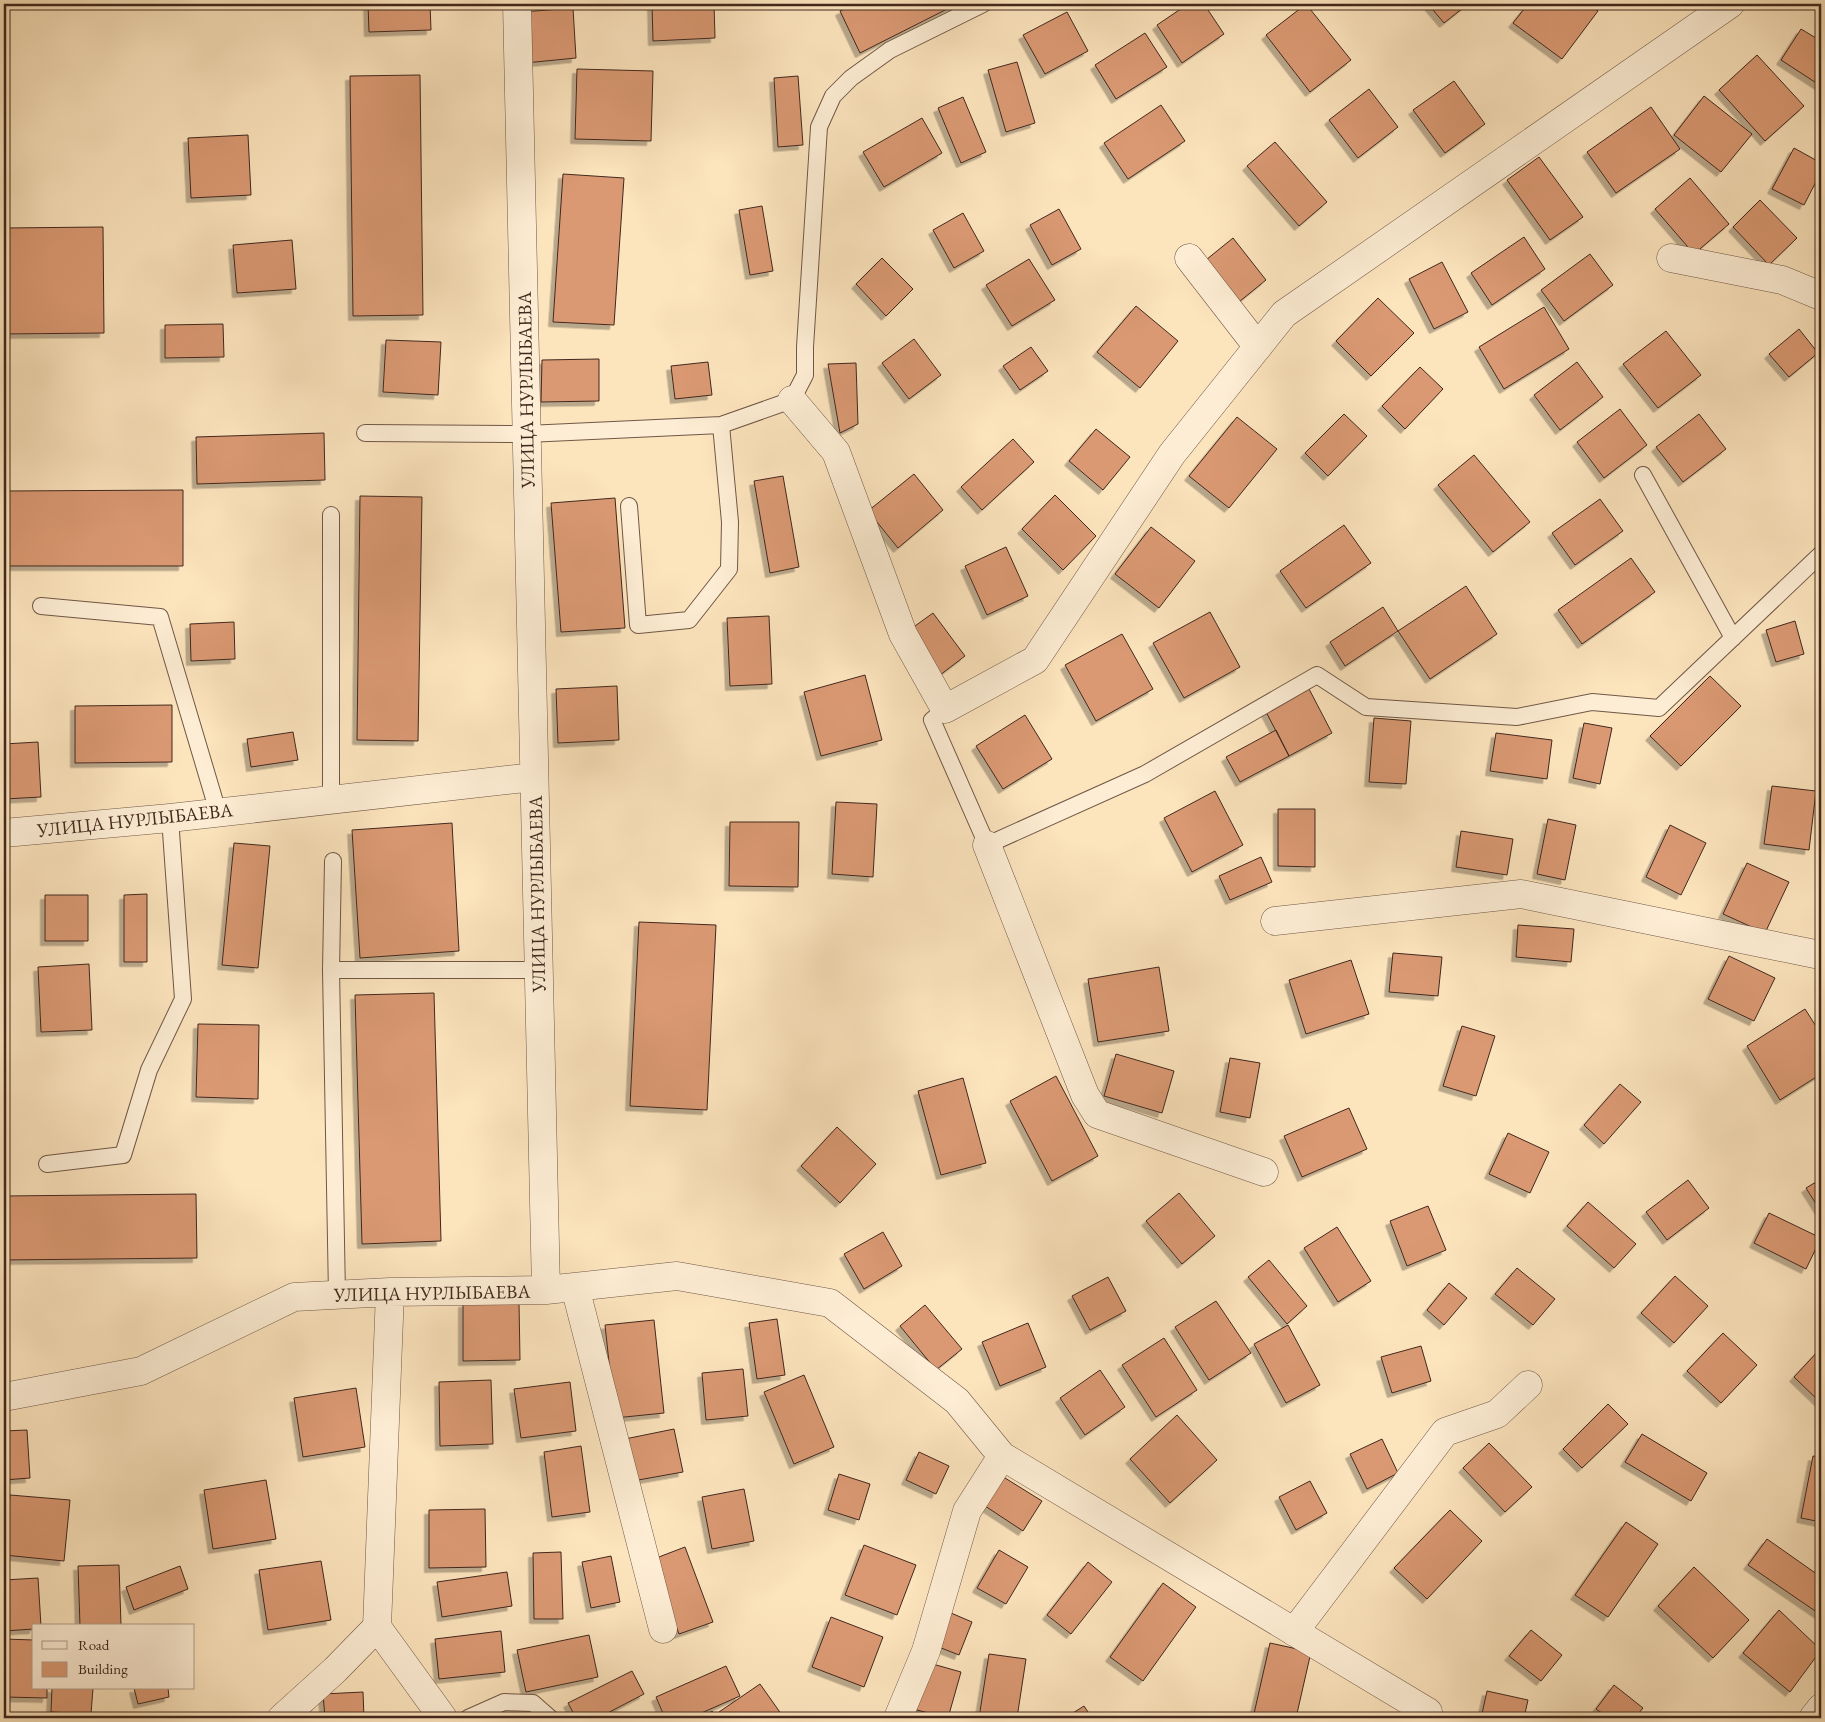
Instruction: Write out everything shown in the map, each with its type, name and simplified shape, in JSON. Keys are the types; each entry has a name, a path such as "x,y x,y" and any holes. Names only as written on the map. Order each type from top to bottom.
{"street":[{"name":"УЛИЦА НУРЛЫБАЕВА","path":"4,1397 141,1370 294,1297 390,1292 546,1290 517,4"},
{"path":"792,400 836,452 902,634 946,709 1035,660 1172,454 1284,314 1730,4"},
{"path":"1189,258 1258,347"},
{"path":"1671,258 1782,280 1821,296"},
{"name":"УЛИЦА НУРЛЫБАЕВА","path":"4,834 170,818 534,777"},
{"path":"987,845 1085,1095 1097,1114 1264,1172"},
{"path":"1275,921 1521,894 1815,954 1821,952"},
{"path":"546,1290 677,1276 830,1302 956,1401 1002,1456 1432,1716"},
{"path":"575,1287 663,1629"},
{"path":"390,1292 377,1627 443,1718"},
{"path":"1294,1632 1445,1432 1497,1414 1528,1385"},
{"path":"898,1718 926,1651 967,1511 1002,1456"},
{"path":"282,1718 336,1670 377,1627"},
{"path":"1813,1718 1821,1708"}],"lane":[{"path":"365,433 527,434 721,425 792,400 805,375 805,347 819,127 833,96 851,78 890,50 984,4"},
{"path":"629,506 638,625 689,620 729,569 730,522 721,425"},
{"path":"1643,474 1733,638"},
{"path":"331,515 331,800"},
{"path":"946,709 932,720 987,845 1145,774 1317,675 1366,707 1518,717 1592,702 1659,708 1821,554"},
{"path":"41,606 160,617 218,812"},
{"path":"47,1164 124,1155 149,1070 183,999 170,818"},
{"path":"333,861 331,970 337,1295"},
{"path":"331,970 539,970"},
{"path":"468,1718 504,1702 533,1703 550,1718"}],"building":[{"path":"368,4 430,4 431,30 369,32"},
{"path":"652,4 714,4 715,38 653,41"},
{"path":"855,4 957,4 860,53 840,11"},
{"path":"1188,4 1204,4 1224,34 1182,63 1157,25"},
{"path":"1306,4 1351,60 1310,92 1266,35"},
{"path":"1428,4 1468,4 1444,23"},
{"path":"1528,4 1589,4 1598,11 1562,59 1513,23"},
{"path":"573,8 576,58 525,63 522,12"},
{"path":"1067,12 1088,51 1045,74 1023,35"},
{"path":"1801,29 1821,41 1821,86 1781,60"},
{"path":"1145,33 1167,67 1116,99 1095,65"},
{"path":"1757,55 1804,106 1765,141 1719,90"},
{"path":"1017,62 1035,123 1006,132 988,70"},
{"path":"577,69 653,71 651,141 575,139"},
{"path":"420,75 423,315 353,316 350,76"},
{"path":"798,76 803,145 778,147 774,78"},
{"path":"1454,81 1485,124 1445,153 1413,110"},
{"path":"1369,89 1398,127 1358,158 1329,120"},
{"path":"1704,96 1752,134 1721,172 1674,135"},
{"path":"963,97 986,152 961,163 938,108"},
{"path":"1161,105 1185,141 1128,179 1104,143"},
{"path":"1651,107 1680,149 1616,193 1587,152"},
{"path":"922,118 942,153 884,187 863,152"},
{"path":"248,135 251,195 191,198 188,138"},
{"path":"1275,142 1327,202 1299,226 1247,166"},
{"path":"1794,148 1821,163 1821,172 1804,205 1772,189"},
{"path":"1539,157 1583,217 1550,240 1507,180"},
{"path":"563,174 624,178 614,325 553,322"},
{"path":"1690,178 1729,224 1694,254 1655,209"},
{"path":"1760,200 1797,238 1769,265 1733,227"},
{"path":"762,206 773,271 750,275 739,210"},
{"path":"1059,209 1081,249 1052,265 1030,225"},
{"path":"963,213 984,251 954,268 933,230"},
{"path":"103,227 104,333 4,334 4,228"},
{"path":"1524,237 1545,269 1492,305 1471,273"},
{"path":"1233,238 1266,280 1234,306 1201,264"},
{"path":"292,240 296,289 237,293 233,245"},
{"path":"1590,254 1613,285 1564,321 1541,290"},
{"path":"882,258 913,289 886,316 856,284"},
{"path":"1029,259 1055,300 1012,326 986,285"},
{"path":"1442,262 1468,312 1434,329 1409,279"},
{"path":"1378,298 1414,333 1371,376 1336,341"},
{"path":"1136,306 1178,341 1140,388 1097,352"},
{"path":"1544,307 1569,349 1504,389 1479,347"},
{"path":"223,324 224,357 165,358 165,325"},
{"path":"1799,329 1818,353 1789,377 1769,354"},
{"path":"1666,331 1701,375 1658,408 1623,364"},
{"path":"914,339 941,375 909,399 882,363"},
{"path":"386,340 441,342 438,395 383,392"},
{"path":"1031,347 1048,371 1020,390 1003,366"},
{"path":"599,359 599,401 541,402 542,360"},
{"path":"708,362 712,395 675,399 671,366"},
{"path":"1577,362 1603,397 1560,430 1534,395"},
{"path":"856,363 858,424 840,433 828,364"},
{"path":"1420,367 1443,389 1405,429 1382,406"},
{"path":"1620,409 1647,445 1604,478 1577,442"},
{"path":"1344,414 1367,436 1328,476 1305,453"},
{"path":"1699,414 1726,449 1683,482 1656,447"},
{"path":"1237,417 1277,449 1229,508 1189,476"},
{"path":"1096,429 1130,457 1103,490 1069,461"},
{"path":"324,433 325,480 197,484 196,437"},
{"path":"1013,439 1034,462 982,510 961,487"},
{"path":"1474,455 1530,522 1493,552 1438,485"},
{"path":"914,474 943,510 898,548 868,511"},
{"path":"783,476 799,567 770,573 754,481"},
{"path":"183,490 183,566 4,566 4,491"},
{"path":"1055,495 1096,536 1063,570 1022,529"},
{"path":"360,496 422,497 418,741 357,740"},
{"path":"615,498 625,628 561,632 551,503"},
{"path":"1600,499 1623,531 1575,565 1552,533"},
{"path":"1344,525 1371,563 1306,608 1280,571"},
{"path":"1151,527 1195,561 1159,608 1115,574"},
{"path":"1006,547 1028,596 987,615 965,566"},
{"path":"1631,558 1655,592 1582,644 1558,610"},
{"path":"1466,586 1497,634 1430,679 1398,631"},
{"path":"1383,607 1398,631 1345,666 1330,642"},
{"path":"1210,612 1240,667 1184,698 1153,643"},
{"path":"933,613 965,656 940,675 908,631"},
{"path":"769,616 772,684 730,686 727,618"},
{"path":"1795,621 1804,654 1776,662 1766,630"},
{"path":"234,622 235,659 191,661 190,624"},
{"path":"1122,634 1153,689 1096,721 1065,665"},
{"path":"865,675 882,740 821,756 804,692"},
{"path":"1710,676 1741,706 1681,766 1650,736"},
{"path":"617,686 619,740 558,743 556,689"},
{"path":"1308,687 1332,733 1289,756 1265,710"},
{"path":"172,705 172,762 75,763 75,706"},
{"path":"1025,715 1052,759 1003,789 976,746"},
{"path":"1374,718 1411,721 1406,784 1369,782"},
{"path":"1584,723 1612,728 1600,784 1573,778"},
{"path":"1276,730 1289,756 1240,782 1226,757"},
{"path":"293,732 298,760 251,767 247,739"},
{"path":"1496,733 1552,740 1547,779 1490,771"},
{"path":"38,742 41,797 4,799 4,744"},
{"path":"1772,786 1816,791 1809,850 1764,844"},
{"path":"1215,791 1243,845 1192,872 1164,818"},
{"path":"836,802 877,804 873,877 832,874"},
{"path":"1278,809 1315,809 1315,867 1278,866"},
{"path":"1548,819 1576,825 1565,880 1537,874"},
{"path":"730,822 799,822 798,887 729,886"},
{"path":"452,823 459,951 360,958 352,830"},
{"path":"1670,825 1706,843 1681,895 1646,877"},
{"path":"1461,831 1513,839 1507,875 1456,867"},
{"path":"234,843 270,846 258,968 222,965"},
{"path":"1261,857 1272,882 1230,900 1219,876"},
{"path":"1747,863 1789,882 1765,933 1723,914"},
{"path":"147,894 147,962 124,962 124,895"},
{"path":"45,895 88,895 88,941 45,941"},
{"path":"639,922 716,925 707,1110 630,1106"},
{"path":"1518,925 1574,929 1571,962 1516,957"},
{"path":"1393,953 1442,957 1438,996 1389,992"},
{"path":"1729,956 1775,978 1754,1021 1708,999"},
{"path":"1351,960 1369,1014 1306,1034 1289,980"},
{"path":"89,964 92,1030 41,1032 38,967"},
{"path":"1159,967 1169,1031 1098,1042 1088,979"},
{"path":"434,993 441,1241 362,1244 355,995"},
{"path":"1805,1009 1821,1034 1821,1074 1780,1100 1747,1046"},
{"path":"198,1024 259,1025 258,1099 196,1097"},
{"path":"1462,1026 1495,1036 1476,1096 1443,1086"},
{"path":"1116,1054 1174,1071 1162,1113 1104,1096"},
{"path":"1230,1058 1260,1063 1250,1118 1220,1112"},
{"path":"1056,1076 1098,1156 1052,1181 1010,1101"},
{"path":"963,1078 986,1163 941,1175 918,1091"},
{"path":"1620,1084 1641,1102 1604,1144 1584,1125"},
{"path":"1349,1108 1367,1149 1302,1177 1284,1136"},
{"path":"837,1127 876,1164 840,1203 801,1166"},
{"path":"1508,1133 1549,1152 1530,1193 1489,1174"},
{"path":"1821,1179 1821,1212 1806,1188"},
{"path":"1688,1180 1709,1208 1667,1240 1646,1212"},
{"path":"1179,1193 1215,1236 1182,1264 1146,1221"},
{"path":"196,1194 197,1258 4,1260 4,1196"},
{"path":"1588,1202 1636,1244 1614,1268 1567,1226"},
{"path":"1428,1206 1446,1250 1407,1266 1390,1221"},
{"path":"1769,1213 1821,1238 1806,1269 1754,1243"},
{"path":"1337,1227 1371,1281 1338,1302 1304,1248"},
{"path":"883,1232 902,1266 864,1289 844,1254"},
{"path":"1269,1260 1307,1306 1287,1324 1248,1277"},
{"path":"1517,1268 1555,1299 1533,1325 1495,1294"},
{"path":"1675,1276 1708,1306 1674,1343 1641,1313"},
{"path":"1108,1277 1126,1311 1090,1330 1072,1296"},
{"path":"1449,1283 1467,1298 1444,1325 1427,1310"},
{"path":"1216,1301 1251,1353 1209,1380 1175,1327"},
{"path":"519,1302 520,1360 463,1361 463,1303"},
{"path":"925,1305 962,1349 936,1370 900,1326"},
{"path":"777,1319 785,1375 757,1379 749,1323"},
{"path":"654,1320 664,1413 615,1418 605,1325"},
{"path":"1028,1323 1046,1367 1000,1386 982,1342"},
{"path":"1288,1325 1320,1385 1286,1403 1254,1344"},
{"path":"1723,1333 1757,1365 1721,1403 1687,1371"},
{"path":"1164,1338 1197,1390 1156,1417 1122,1365"},
{"path":"1421,1346 1431,1381 1392,1393 1381,1357"},
{"path":"1821,1348 1821,1403 1794,1377"},
{"path":"743,1369 748,1416 706,1420 702,1373"},
{"path":"1100,1370 1125,1407 1085,1435 1060,1398"},
{"path":"804,1375 834,1447 794,1464 764,1392"},
{"path":"491,1380 493,1444 440,1446 439,1382"},
{"path":"570,1382 576,1431 521,1438 514,1389"},
{"path":"356,1388 365,1447 303,1457 294,1398"},
{"path":"1608,1404 1628,1424 1582,1468 1563,1449"},
{"path":"1177,1415 1217,1460 1170,1503 1130,1459"},
{"path":"674,1429 683,1472 627,1482 620,1440"},
{"path":"27,1430 30,1478 4,1480 4,1431"},
{"path":"1642,1434 1707,1473 1691,1501 1625,1462"},
{"path":"1382,1439 1398,1473 1367,1489 1350,1454"},
{"path":"1489,1443 1532,1487 1505,1512 1463,1468"},
{"path":"581,1446 590,1512 552,1517 544,1452"},
{"path":"919,1452 949,1466 936,1494 906,1480"},
{"path":"1813,1456 1821,1457 1821,1522 1801,1518"},
{"path":"997,1473 1042,1501 1023,1531 979,1502"},
{"path":"839,1474 870,1484 859,1520 828,1510"},
{"path":"266,1480 276,1539 213,1549 204,1490"},
{"path":"1310,1481 1327,1513 1296,1530 1279,1497"},
{"path":"744,1489 754,1541 712,1549 702,1497"},
{"path":"10,1495 70,1500 64,1561 4,1555"},
{"path":"485,1509 486,1567 429,1568 429,1510"},
{"path":"1450,1510 1482,1541 1427,1599 1394,1568"},
{"path":"1626,1522 1658,1544 1608,1617 1575,1595"},
{"path":"1767,1539 1821,1577 1821,1615 1748,1565"},
{"path":"864,1545 916,1565 897,1615 845,1595"},
{"path":"685,1547 713,1622 679,1634 651,1560"},
{"path":"999,1550 1028,1567 1006,1604 977,1588"},
{"path":"561,1552 563,1619 534,1619 533,1553"},
{"path":"611,1556 620,1602 591,1608 582,1562"},
{"path":"321,1561 331,1620 268,1630 259,1570"},
{"path":"1088,1562 1112,1582 1071,1634 1047,1615"},
{"path":"119,1565 121,1624 80,1624 78,1566"},
{"path":"180,1566 188,1589 134,1610 126,1587"},
{"path":"1694,1567 1749,1620 1713,1658 1658,1606"},
{"path":"507,1572 512,1606 442,1617 437,1582"},
{"path":"38,1578 41,1624 32,1624 32,1629 4,1631 4,1580"},
{"path":"1163,1583 1196,1607 1143,1681 1110,1657"},
{"path":"944,1610 972,1622 959,1655 931,1644"},
{"path":"1779,1610 1821,1650 1790,1692 1743,1653"},
{"path":"831,1617 883,1637 864,1687 812,1667"},
{"path":"1531,1630 1562,1655 1541,1681 1509,1656"},
{"path":"501,1631 505,1672 439,1679 435,1639"},
{"path":"589,1635 598,1677 526,1692 517,1650"},
{"path":"4,1639 32,1640 32,1690 47,1690 47,1698 4,1697"},
{"path":"1270,1643 1311,1652 1296,1718 1253,1718"},
{"path":"989,1654 1026,1659 1017,1718 979,1718"},
{"path":"922,1661 961,1672 948,1718 909,1708"},
{"path":"726,1666 740,1696 690,1718 665,1718 656,1697"},
{"path":"632,1671 644,1694 598,1718 576,1718 568,1703"},
{"path":"760,1684 784,1718 723,1718 719,1712"},
{"path":"1614,1685 1643,1708 1635,1718 1609,1718 1596,1709"},
{"path":"52,1690 93,1690 91,1714 51,1712"},
{"path":"134,1690 168,1690 169,1697 138,1704"},
{"path":"1487,1691 1528,1700 1524,1718 1481,1718"},
{"path":"363,1692 364,1718 325,1718 323,1694"},
{"path":"1084,1706 1092,1718 1065,1718"},
{"path":"712,1711 717,1718 703,1718"}]}
